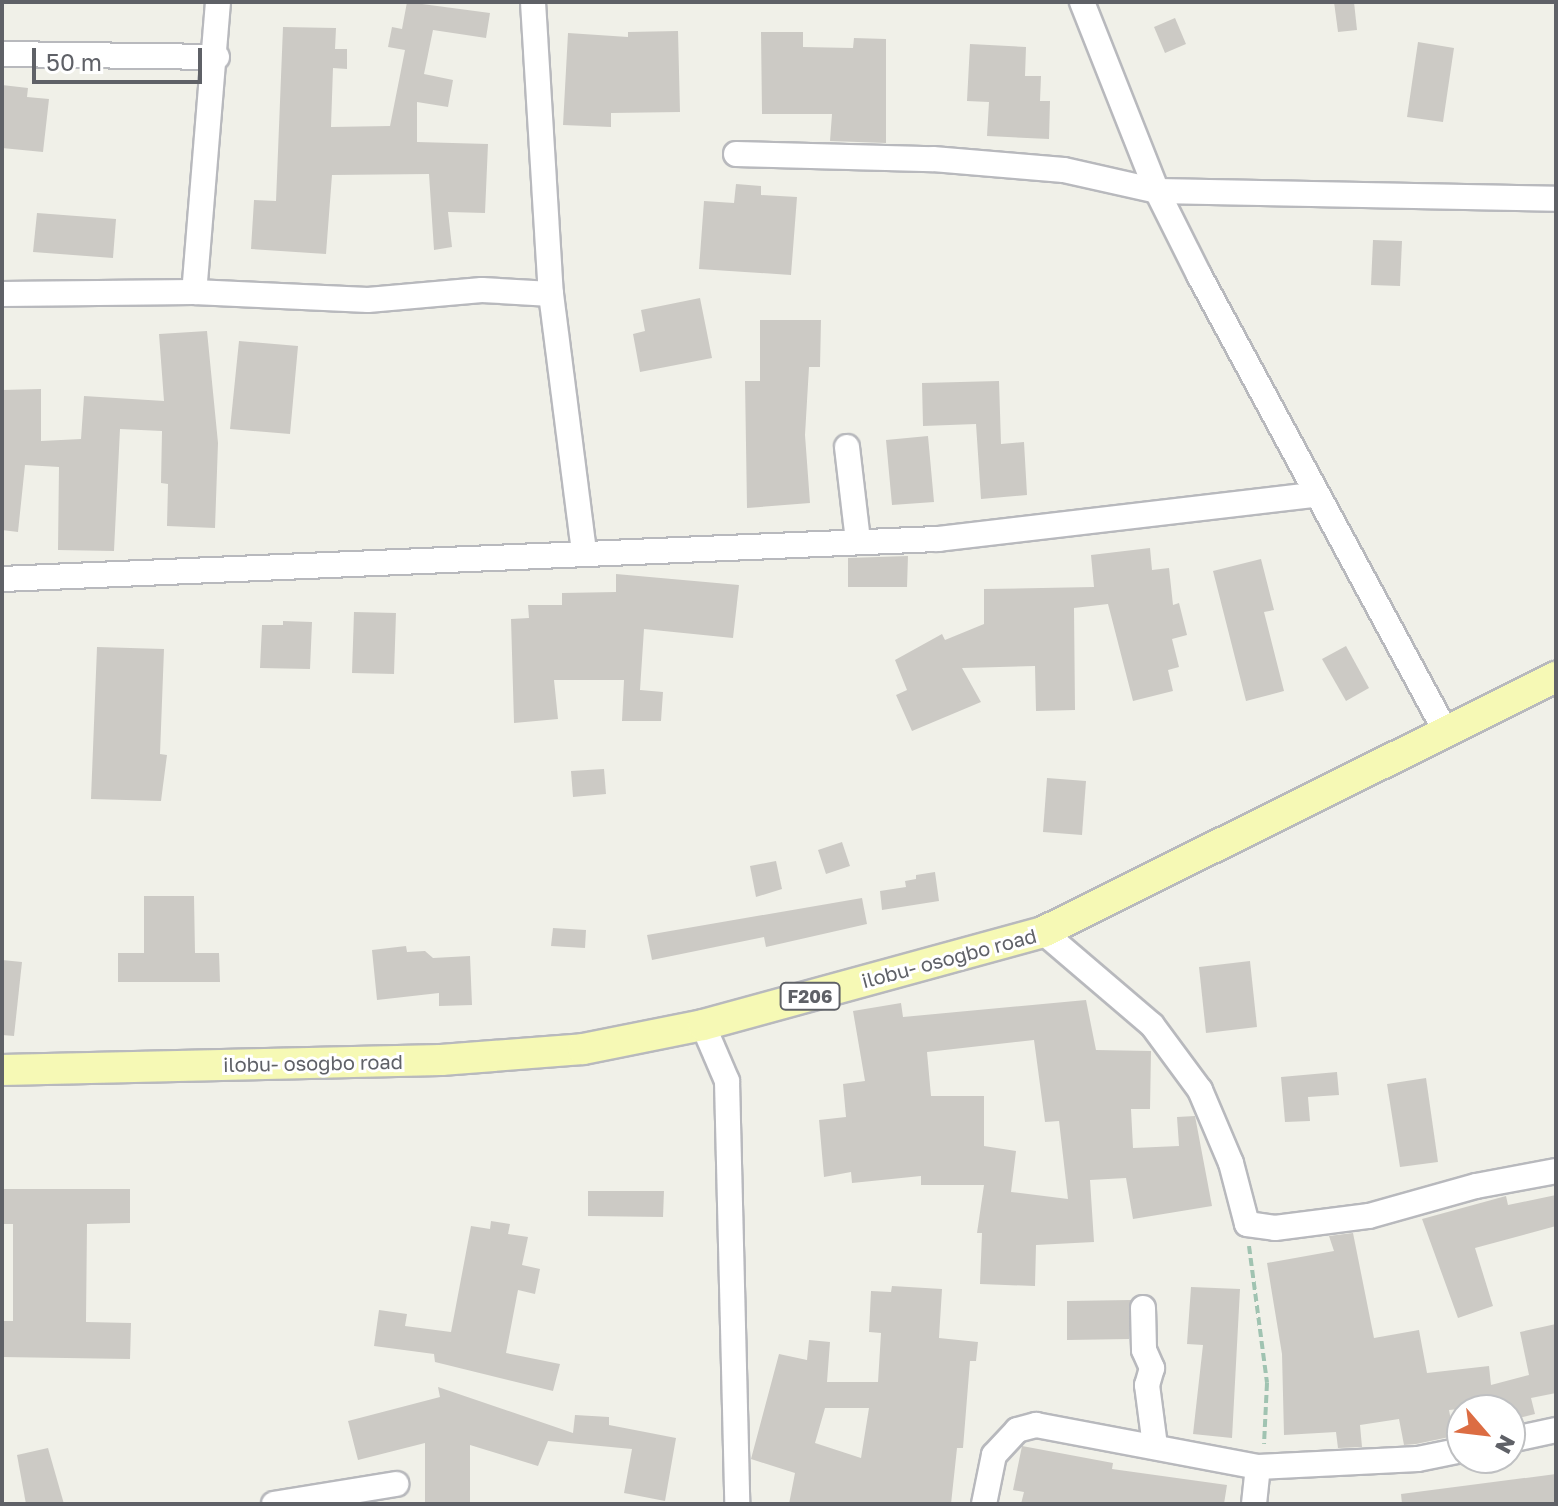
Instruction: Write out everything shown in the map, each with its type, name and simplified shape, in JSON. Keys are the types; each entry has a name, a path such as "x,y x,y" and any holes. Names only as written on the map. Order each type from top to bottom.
{"main road":[{"name":"ilobu- osogbo road","path":"2,1070 441,1060 583,1049 703,1025 1043,932 1556,677"}],"street":[{"path":"194,292 217,57 218,2"},
{"path":"533,2 551,294 584,553"},
{"path":"1082,2 1157,191 1315,495 1446,732"},
{"path":"2,54 217,57"},
{"path":"736,154 933,159 1064,170 1157,191 1556,199"},
{"path":"2,294 194,292 368,300 482,290 551,294"},
{"path":"847,447 858,541"},
{"path":"2,579 938,539 1315,495"},
{"path":"1043,932 1152,1025 1200,1090 1231,1163 1247,1224 1275,1228 1369,1216 1476,1186 1556,1171"},
{"path":"703,1025 727,1081 737,1504"},
{"path":"1143,1308 1144,1350 1152,1368 1147,1385 1155,1446"},
{"path":"984,1504 994,1455 1017,1430 1058,1425 1258,1467 1418,1459 1446,1453"},
{"path":"1526,1437 1556,1430"},
{"path":"1254,1504 1258,1467"},
{"path":"274,1504 396,1484"}],"path":[{"path":"1247,1224 1267,1383 1265,1441 1258,1467"}],"building":[{"path":"407,2 490,13 486,38 433,30 424,74 453,80 448,107 417,102 417,142 488,144 485,213 448,212 452,247 434,250 429,174 332,175 326,254 251,249 254,200 276,201 283,27 336,28 335,49 347,49 347,69 333,68 331,127 390,126 405,50 388,47 392,27 402,29"},
{"path":"1334,2 1354,2 1357,30 1338,32"},
{"path":"1175,18 1186,44 1165,53 1154,27"},
{"path":"678,31 680,112 611,113 611,127 563,125 568,33 628,37 628,32"},
{"path":"761,32 803,32 803,47 853,48 854,38 886,39 886,143 830,141 832,114 762,114"},
{"path":"1418,42 1454,48 1443,122 1407,117"},
{"path":"970,44 1026,47 1025,76 1041,76 1040,101 1050,101 1049,139 987,136 989,102 967,101"},
{"path":"2,85 28,88 27,97 49,99 43,152 2,148"},
{"path":"736,184 761,186 761,195 797,197 791,275 699,269 704,201 734,203"},
{"path":"37,213 116,219 113,258 33,252"},
{"path":"1373,240 1402,241 1400,286 1371,285"},
{"path":"700,298 712,358 640,372 633,334 645,331 641,310"},
{"path":"760,320 821,320 820,367 809,367 805,435 810,503 747,508 745,381 760,381"},
{"path":"207,331 218,443 215,528 167,526 168,484 161,483 162,431 120,429 114,551 58,550 59,467 25,465 18,532 2,530 2,390 41,389 41,441 81,439 84,396 164,401 159,334"},
{"path":"239,341 298,346 290,434 230,429"},
{"path":"999,381 1001,444 1024,442 1027,495 981,499 976,424 923,426 922,383"},
{"path":"928,436 934,502 892,505 886,440"},
{"path":"1150,548 1152,570 1169,568 1173,605 1179,603 1187,635 1172,639 1179,667 1168,670 1173,691 1133,701 1108,604 1074,608 1075,710 1036,711 1035,666 962,668 981,702 912,731 896,695 907,690 895,660 942,634 945,640 984,624 984,589 1094,587 1091,555"},
{"path":"908,556 907,587 848,587 848,558"},
{"path":"1261,559 1274,610 1264,612 1284,691 1246,701 1213,571"},
{"path":"616,574 739,585 733,638 644,629 640,690 663,692 661,721 622,721 624,680 554,680 558,719 514,723 511,619 529,618 528,605 562,605 562,593 616,592"},
{"path":"354,612 396,613 394,674 352,673"},
{"path":"283,621 312,622 310,669 260,668 262,625 283,625"},
{"path":"1346,646 1369,688 1346,701 1322,659"},
{"path":"97,647 164,649 160,754 167,755 161,801 91,799"},
{"path":"604,769 606,794 573,797 571,771"},
{"path":"1047,778 1086,781 1082,835 1043,832"},
{"path":"842,842 850,866 826,874 818,850"},
{"path":"776,861 782,889 756,897 750,866"},
{"path":"935,872 939,901 882,910 880,891 906,887 905,881 916,879 916,875"},
{"path":"144,896 194,896 195,953 219,953 220,982 118,982 118,953 144,953"},
{"path":"862,898 867,924 766,947 764,937 652,960 647,935"},
{"path":"553,928 586,930 585,948 551,946"},
{"path":"406,946 407,952 425,951 433,958 470,956 472,1005 439,1006 439,993 377,1000 372,950"},
{"path":"2,960 22,962 14,1036 2,1035"},
{"path":"1250,961 1257,1027 1206,1033 1199,967"},
{"path":"1086,1000 1096,1050 1151,1051 1150,1109 1131,1109 1133,1148 1179,1146 1177,1117 1195,1116 1212,1206 1133,1219 1126,1178 1090,1180 1094,1242 1036,1245 1035,1286 980,1284 982,1233 977,1233 984,1185 921,1185 921,1176 852,1183 851,1172 824,1177 819,1120 846,1117 843,1084 865,1081 853,1011 901,1003 903,1017","holes":["1034,1040 1045,1122 1059,1121 1068,1199 1011,1192 1016,1151 984,1146 984,1096 931,1096 927,1052"]},
{"path":"1337,1072 1339,1095 1308,1097 1310,1121 1285,1122 1281,1077"},
{"path":"1426,1078 1438,1162 1400,1167 1387,1084"},
{"path":"2,1189 130,1189 130,1223 87,1224 86,1322 131,1323 130,1359 2,1357 2,1321 13,1321 13,1224 2,1224"},
{"path":"588,1191 664,1191 663,1217 588,1216"},
{"path":"1556,1195 1556,1226 1475,1248 1493,1306 1458,1318 1422,1219 1506,1196 1508,1205"},
{"path":"491,1221 510,1224 508,1234 528,1237 522,1265 540,1269 535,1294 518,1290 506,1353 560,1364 553,1391 435,1362 434,1354 374,1346 379,1310 407,1314 405,1326 451,1332 471,1226 490,1229"},
{"path":"1353,1233 1374,1338 1419,1330 1427,1373 1489,1366 1491,1385 1529,1375 1520,1332 1556,1324 1556,1393 1531,1398 1535,1414 1526,1416 1526,1394 1446,1394 1446,1438 1416,1444 1404,1445 1399,1419 1360,1425 1362,1447 1338,1448 1336,1432 1284,1435 1282,1354 1267,1263 1334,1251 1329,1236"},
{"path":"892,1286 942,1289 939,1338 978,1342 976,1361 970,1361 963,1448 957,1448 951,1504 789,1504 795,1473 751,1459 779,1354 807,1360 809,1340 830,1342 827,1382 878,1382 881,1333 869,1332 871,1291 891,1292","holes":["825,1408 869,1408 861,1458 815,1443"]},
{"path":"1191,1287 1240,1289 1232,1438 1193,1434 1203,1345 1187,1344"},
{"path":"1131,1300 1129,1339 1067,1340 1067,1301"},
{"path":"438,1387 573,1433 575,1415 609,1417 609,1425 676,1438 665,1501 624,1493 632,1449 548,1441 538,1466 470,1445 470,1504 425,1504 425,1443 358,1460 348,1421 440,1397"},
{"path":"1022,1446 1113,1463 1112,1469 1227,1485 1224,1504 1021,1504 1024,1492 1013,1490"},
{"path":"48,1448 64,1504 26,1504 17,1455"},
{"path":"1556,1474 1556,1504 1402,1504 1401,1494"}]}
